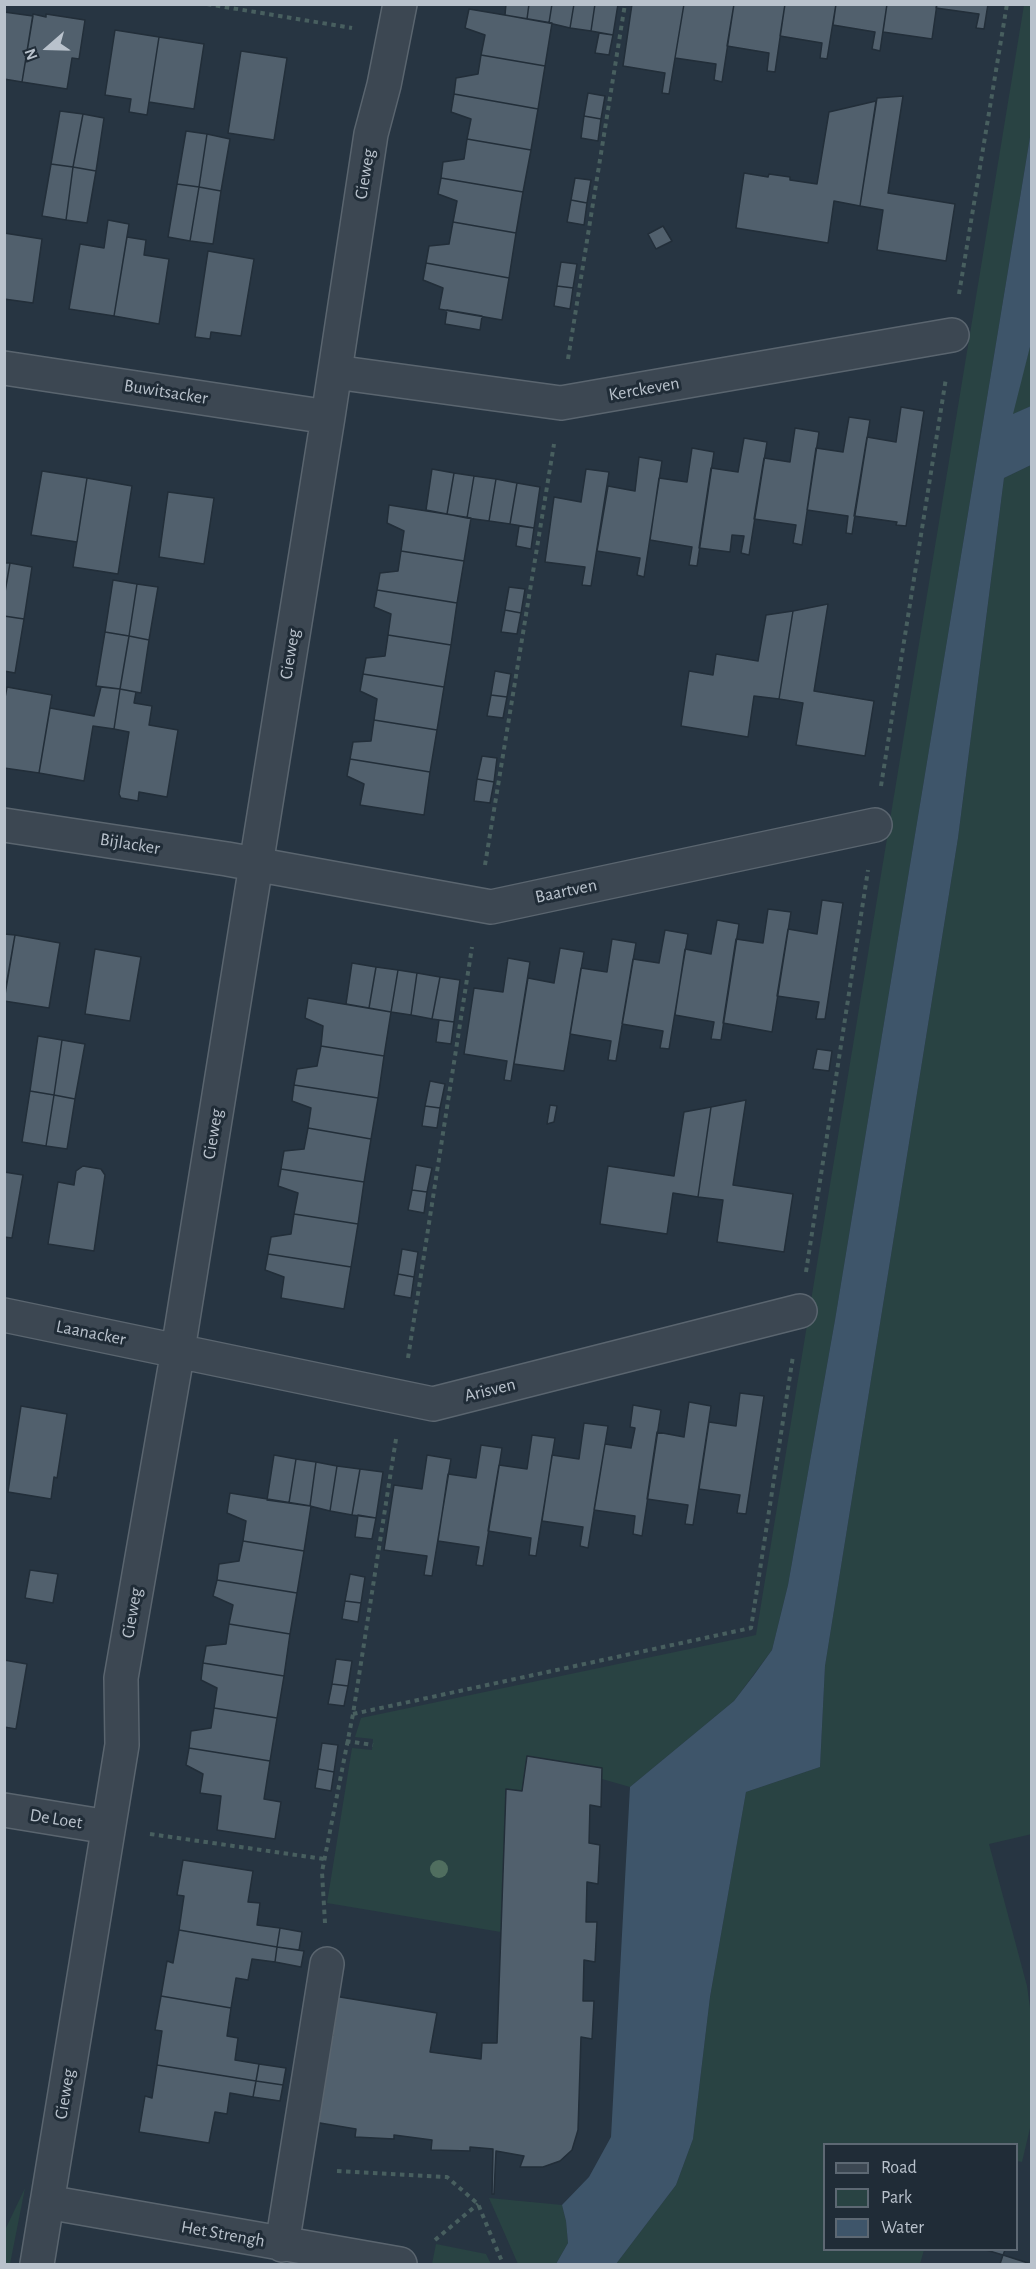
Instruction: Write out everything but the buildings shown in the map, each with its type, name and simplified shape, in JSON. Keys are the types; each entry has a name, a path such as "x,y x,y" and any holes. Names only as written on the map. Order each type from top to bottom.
{"street":[{"name":"Cieweg","path":"37,2265 122,1746 121,1678 178,1350 328,417 371,134 397,20"},
{"name":"Kerckeven","path":"335,372 561,403 952,335"},
{"name":"Buwitsacker","path":"4,368 328,417"},
{"name":"Bijlacker","path":"4,825 256,864"},
{"name":"Baartven","path":"256,864 491,906 875,825"},
{"name":"Arisven","path":"178,1350 433,1404 800,1311"},
{"name":"Laanacker","path":"4,1315 178,1350"},
{"name":"De Loet","path":"4,1810 108,1827"},
{"path":"282,2245 327,1964"},
{"name":"Het Strengh","path":"47,2202 400,2265"}],"path":[{"path":"207,4 397,20"},
{"path":"327,1964 322,1872 353,1714 479,904 625,4"},
{"path":"353,1714 751,1628 952,335 1007,4"},
{"path":"346,1741 373,1745"},
{"path":"148,1833 324,1859"},
{"path":"294,2168 447,2177 478,2204 503,2265"},
{"path":"433,2247 435,2239 478,2204"}],"green space":[{"path":"1024,5 1031,5 1031,131 835,1320 788,1585 772,1650 734,1701 630,1787 602,1779 602,1768 527,1756 522,1791 506,1789 501,1932 327,1903 352,1748 372,1750 373,1739 355,1737 361,1718 756,1635"},
{"path":"1031,343 1031,406 1012,415 1013,408"},
{"path":"1031,465 1032,1834 989,1844 1027,1986 1031,2015 1031,2124 1022,2162 1018,2161 1018,2143 823,2143 823,2251 924,2251 920,2264 616,2264 676,2185 693,2139 710,1997 746,1792 820,1767 825,1666 958,838 1004,478"},
{"path":"25,2188 10,2264 5,2264 5,2230"},
{"path":"489,2198 562,2205 568,2243 556,2264 518,2264"},
{"path":"436,2244 486,2254 491,2264 432,2264"}],"water":[{"path":"1031,131 1031,343 1013,414 1031,406 1031,465 1004,478 958,838 825,1666 820,1767 746,1792 710,1997 693,2139 676,2185 616,2264 556,2264 568,2243 562,2205 589,2177 611,2137 630,1787 734,1701 772,1650 788,1585 835,1320"}]}
